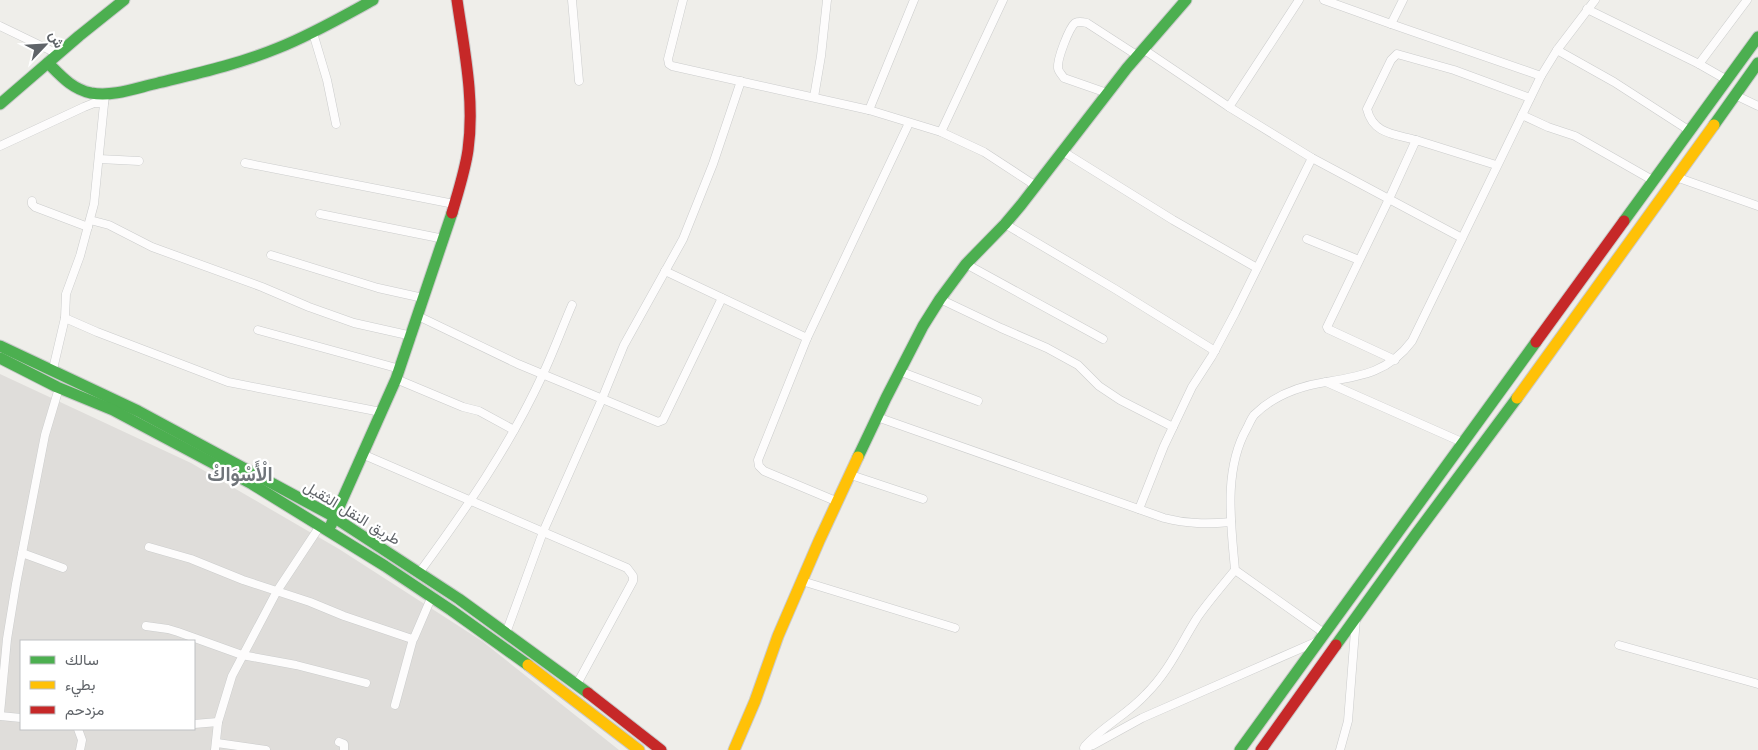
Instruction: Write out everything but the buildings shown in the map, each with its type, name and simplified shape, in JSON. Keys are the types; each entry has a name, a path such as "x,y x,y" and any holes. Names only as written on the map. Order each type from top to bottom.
{"main road":[{"path":"0,104 124,0"},
{"path":"48,63 67,82 81,91 105,98 136,88 227,66 295,42 373,0"},
{"path":"324,528 334,518 398,374 444,239 463,174 468,148 470,108 467,70 457,0"},
{"path":"734,750 755,701 778,636 877,417 914,341 940,298 966,264 1005,224 1107,93 1186,0"},
{"path":"1240,750 1758,37"},
{"path":"1261,750 1416,534 1552,351 1758,63"},
{"name":"طريق النقل الثقيل","path":"0,346 134,408 334,518 419,573 506,633 577,684 661,750"},
{"name":"طريق النقل الثقيل","path":"0,358 59,388 111,409 158,433 214,463 324,528 432,596 522,660 640,750"},
{"path":"1404,525 1416,534"}],"street":[{"path":"572,0 579,81"},
{"path":"683,0 668,59 669,64 688,70 868,110 941,132 984,152 1036,186"},
{"path":"814,98 821,56 826,0"},
{"path":"868,110 914,0"},
{"path":"941,132 1003,0"},
{"path":"1229,107 1299,0"},
{"path":"1324,0 1541,76"},
{"path":"1391,24 1403,0"},
{"path":"1082,749 1099,731 1146,694 1163,674 1198,618 1235,570 1230,504 1233,470 1239,442 1253,416 1271,401 1288,393 1308,385 1354,378 1379,370 1404,352 1412,341 1496,165 1541,76 1557,50 1594,0"},
{"path":"1699,64 1747,0"},
{"path":"1587,10 1699,64 1727,80"},
{"path":"1107,93 1064,78 1058,68 1062,48 1074,24 1080,21 1141,52 1312,158 1462,238"},
{"path":"0,26 58,54"},
{"path":"313,33 328,80 336,124"},
{"path":"1557,50 1614,82 1690,131"},
{"path":"1496,165 1383,131 1374,126 1367,109 1391,60 1397,54 1454,70 1530,98"},
{"path":"506,633 543,532 624,345 683,239 697,206 741,81"},
{"path":"1735,95 1758,106"},
{"path":"0,146 105,98"},
{"path":"53,369 66,318 66,294 94,204 105,98"},
{"path":"1522,115 1548,127 1575,136 1654,181"},
{"path":"838,502 764,471 759,466 758,460 807,338 909,122"},
{"path":"1395,360 1328,330 1327,327 1416,140"},
{"path":"1062,151 1173,220 1257,268"},
{"path":"1139,508 1164,446 1192,388 1215,351 1312,158"},
{"path":"99,159 139,161"},
{"path":"245,163 454,204"},
{"path":"1676,177 1758,206"},
{"path":"32,201 35,207 89,224 109,225 152,247 354,323 412,336"},
{"path":"320,214 444,239"},
{"path":"1005,224 1215,351"},
{"path":"1307,239 1359,260"},
{"path":"271,255 371,286 423,298"},
{"path":"966,264 1103,339"},
{"path":"665,271 807,338"},
{"path":"418,316 543,375 658,422 663,420 722,298"},
{"path":"940,298 1047,348 1078,365 1099,386 1120,400 1173,428"},
{"path":"419,573 471,502 514,430 543,375 572,305"},
{"path":"66,318 97,332 228,382 381,412"},
{"path":"258,330 398,374 463,407 479,411 514,430"},
{"path":"899,371 978,401"},
{"path":"1326,382 1464,443"},
{"path":"20,718 0,715 6,639 47,426 59,388"},
{"path":"877,417 1164,518 1184,523 1208,524 1231,522"},
{"path":"362,454 627,568 633,576 633,581 577,684"},
{"path":"851,475 923,499"},
{"path":"266,750 216,746 218,722 232,676 242,655 277,591 324,528"},
{"path":"149,547 191,559 344,616 413,639"},
{"path":"22,553 63,568"},
{"path":"1082,749 1142,718 1322,637 1235,570"},
{"path":"802,582 955,628"},
{"path":"395,705 413,639 432,596"},
{"path":"1340,750 1348,721 1356,618"},
{"path":"146,626 178,632 242,655 296,665 366,683"},
{"path":"1620,645 1758,684"},
{"path":"195,724 218,722"},
{"path":"78,730 82,740 80,750"},
{"path":"339,742 344,744 344,750"}],"shaded area":[{"path":"0,374 191,463 339,549 482,641 619,750 0,750"}],"traffic: fast":[{"path":"0,104 124,0"},
{"path":"48,63 67,81 84,91 99,94 125,91 219,68 263,54 314,32 373,0"},
{"path":"858,457 923,326 940,299 966,264 1021,205 1127,68 1186,0"},
{"path":"1624,221 1758,37"},
{"path":"1714,125 1758,63"},
{"path":"331,525 396,379 452,213"},
{"path":"1240,750 1536,342"},
{"path":"0,346 138,411 329,514 459,599 588,693"},
{"path":"0,358 57,387 113,410 252,484 385,566 528,665"},
{"path":"1336,645 1517,398"}],"traffic: slow":[{"path":"1517,398 1714,125"},
{"path":"734,750 755,701 778,636 858,457"},
{"path":"528,665 639,750"}],"traffic: jam":[{"path":"452,213 465,166 470,131 468,75 457,0"},
{"path":"1536,342 1624,221"},
{"path":"1261,750 1336,645"},
{"path":"588,693 661,750"}],"district":[{"name":"الْأَسْوَاكْ","path":"240,474"}]}
